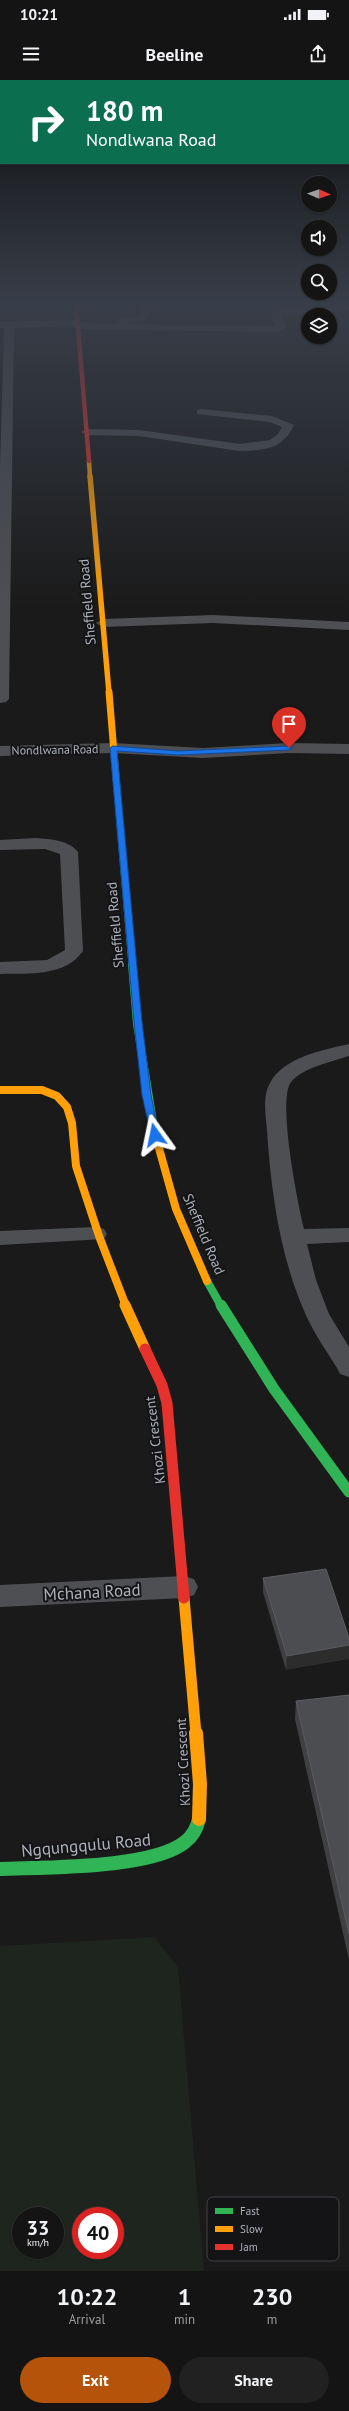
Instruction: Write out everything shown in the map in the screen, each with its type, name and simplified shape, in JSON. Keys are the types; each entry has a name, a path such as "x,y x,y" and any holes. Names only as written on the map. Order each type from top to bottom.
{"street":[{"path":"1,699 3,405"},
{"name":"Sheffield Road","path":"85,405 134,989 147,1095 158,1149 173,1200 198,1263 231,1322 273,1390 306,1437 349,1492"},
{"path":"87,432 140,433 229,447 254,447 272,444 282,439 288,425 272,420 201,412"},
{"path":"103,623 213,619 349,626"},
{"name":"Nondlwana Road","path":"0,751 113,748 178,753 289,748 349,748"},
{"path":"0,845 50,844 59,846 69,852 74,951 69,957 54,964 0,968"},
{"path":"349,1050 290,1071 281,1080 277,1091 282,1186 304,1280 317,1314 349,1368"},
{"name":"Khozi Crescent","path":"0,1090 36,1089 51,1092 61,1097 66,1104 69,1110 74,1159 96,1234 120,1296 162,1384 167,1403 200,1784 199,1818 193,1837"},
{"path":"0,1238 96,1234"},
{"path":"293,1237 349,1235"},
{"name":"Mchana Road","path":"0,1596 184,1587"},
{"name":"Ngqungqulu Road","path":"0,1869 144,1859 181,1847 193,1837"}],"shaded area":[{"path":"154,1937 178,1967 204,2271 0,2271 0,1946"}],"building":[{"path":"326,1569 349,1638 349,1645 287,1656 263,1578"},
{"path":"349,1695 349,1934 296,1701"}],"traffic: fast":[{"path":"118,801 137,1024 155,1134"},
{"path":"207,1281 256,1363 349,1492"},
{"path":"0,1869 67,1867 114,1863 159,1854 178,1847 186,1842 194,1832 199,1819"}],"traffic: slow":[{"path":"89,461 118,801"},
{"path":"0,1090 33,1089 50,1092 63,1101 67,1107 72,1123 76,1166 91,1213 115,1281 145,1349"},
{"path":"155,1134 164,1172 182,1228 207,1281"},
{"path":"184,1598 200,1784 199,1819"}],"traffic: jam":[{"path":"84,405 89,461"},
{"path":"145,1349 162,1385 167,1403 184,1598"}],"route":[{"path":"155,1135 147,1095 133,976 113,748 178,753 289,748"}]}
